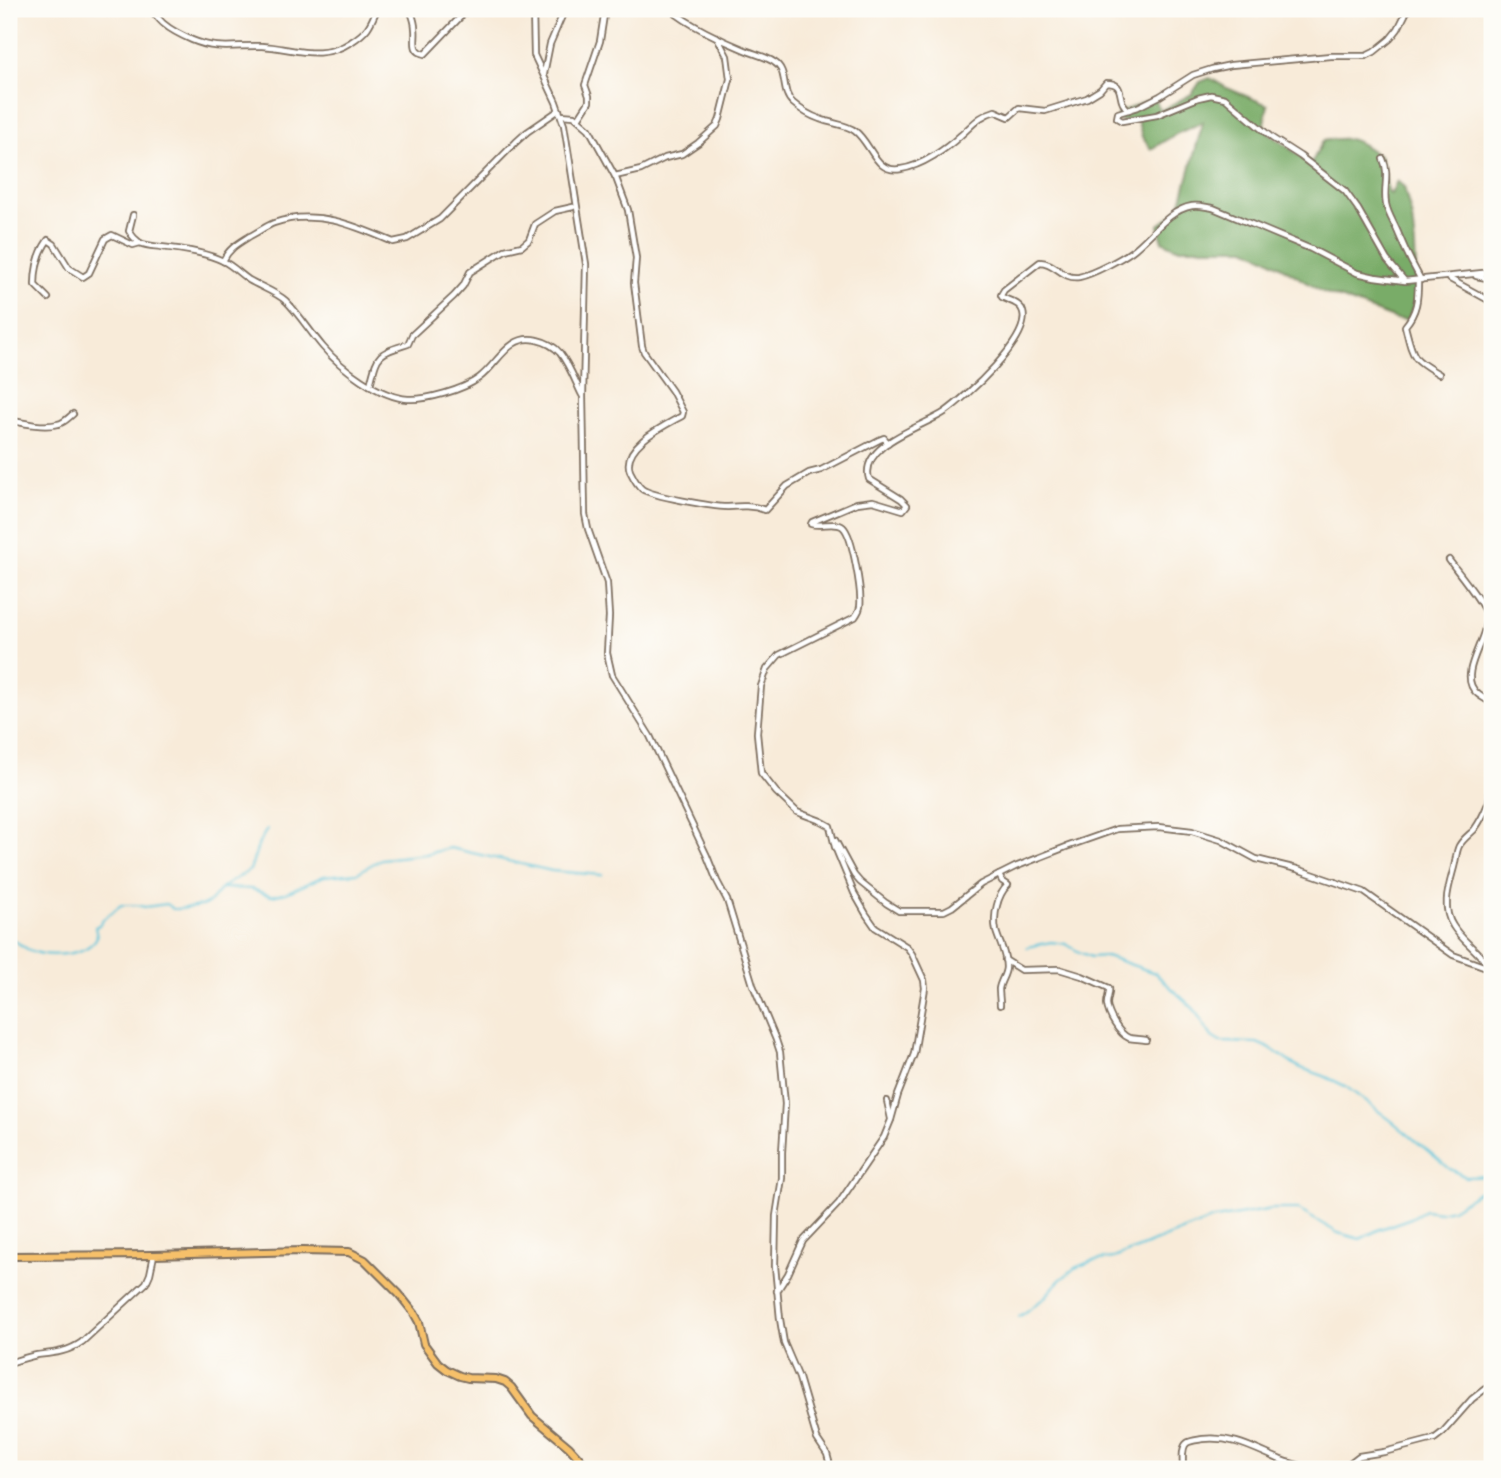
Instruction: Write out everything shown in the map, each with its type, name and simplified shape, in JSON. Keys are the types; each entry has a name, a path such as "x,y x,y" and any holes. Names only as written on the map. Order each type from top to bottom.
{"main road":[{"path":"9,1256 337,1250 357,1255 378,1272 414,1313 424,1344 438,1363 460,1376 505,1382 531,1416 569,1447 589,1469"}],"street":[{"path":"150,9 172,30 211,47 266,46 327,52 341,48 366,32 377,9"},
{"path":"410,9 415,28 415,46 420,54 425,54 468,9"},
{"path":"533,9 534,55 560,113 569,148 586,264 583,396 585,514 607,583 607,661 619,688 650,737 727,900 753,985 776,1040 785,1104 782,1178 776,1216 777,1291 784,1343 799,1378 817,1439 827,1454 831,1469"},
{"path":"544,75 550,44 565,9"},
{"path":"578,119 589,102 585,85 600,41 606,9"},
{"path":"670,9 717,36 779,65 790,101 802,111 821,120 858,133 881,165 892,169 924,162 958,138 979,117 995,111 1009,117 1022,107 1045,111 1087,98 1106,83 1119,89 1121,102 1129,110"},
{"path":"1405,281 1387,260 1345,191 1272,138 1224,98 1211,95 1157,115 1122,121 1117,118 1118,113 1160,96 1194,75 1212,69 1283,60 1366,56 1390,39 1408,9"},
{"path":"615,176 682,154 717,126 730,79 726,55 717,36"},
{"path":"223,261 234,246 265,227 302,218 330,219 346,223 393,243 407,239 440,219 527,132 560,113 570,115 589,129 615,176 628,210 636,258 634,283 642,349 672,391 682,412 682,416 652,433 630,455 628,464 640,488 676,499 765,510 787,486 809,472 821,470 884,438 888,443"},
{"path":"1383,159 1387,173 1386,208 1403,249 1420,280 1415,311 1405,326 1412,352 1419,363 1439,374"},
{"path":"777,1291 803,1241 844,1196 884,1137 914,1054 925,988 924,980 907,947 875,928 866,914 835,847 830,826 797,812 761,773 757,733 761,686 767,669 779,655 855,617 859,611 860,596 853,547 845,530 839,525 815,526 812,522 857,503 873,501 902,510 905,508 905,502 869,479 869,467 877,453 888,443 943,414 978,383 1010,349 1024,323 1023,312 1018,304 1001,295 1004,290 1036,264 1045,262 1064,274 1079,277 1132,251 1182,209 1200,205 1213,208 1311,249 1357,273 1405,281 1492,272"},
{"path":"370,385 376,361 384,352 408,344 412,335 463,286 470,272 506,250 522,246 529,240 535,224 555,211 573,207"},
{"path":"133,215 129,231 140,243 223,261 283,299 323,348 340,363 370,385 399,398 430,397 462,388 486,372 513,342 521,339 532,339 554,347 572,371 583,396"},
{"path":"48,298 35,285 35,277 39,258 48,240 54,244 69,268 83,277 89,273 108,237 112,236 133,245 140,243"},
{"path":"1472,276 1492,279"},
{"path":"1449,278 1492,302"},
{"path":"9,420 50,425 63,422 73,414"},
{"path":"1449,560 1482,606 1486,616 1470,677 1474,690 1492,703"},
{"path":"833,836 860,882 886,903 899,911 944,911 981,884 1066,847 1117,830 1159,827 1181,829 1221,840 1256,859 1353,887 1453,955 1489,968 1453,926 1447,907 1459,846 1477,826 1490,800 1488,773 1492,764"},
{"path":"999,875 1008,885 996,907 996,932 1006,953 1006,967 999,989 1000,1005"},
{"path":"1005,960 1021,970 1059,969 1109,988 1107,1006 1112,1019 1127,1037 1146,1040"},
{"path":"887,1101 891,1120"},
{"path":"9,1363 27,1357 61,1352 82,1342 146,1283 154,1255"},
{"path":"1342,1469 1359,1456 1434,1439 1472,1399 1485,1389 1492,1390"},
{"path":"1183,1469 1185,1444 1208,1439 1234,1441 1252,1446 1284,1462 1307,1469"}],"green space":[{"path":"1210,78 1268,105 1264,123 1270,134 1311,164 1323,141 1333,139 1354,140 1380,157 1387,192 1391,194 1397,181 1404,187 1412,218 1417,295 1408,320 1396,319 1323,292 1246,248 1177,248 1162,241 1159,225 1179,210 1203,122 1151,149 1142,137 1137,118 1123,121 1117,118 1118,113 1155,98 1160,111 1192,94 1200,82"}],"waterway":[{"path":"9,938 37,953 66,954 92,944 97,937 95,927 121,905 145,907 166,904 173,909 180,909 209,903 221,888 250,870 267,829"},
{"path":"221,888 252,889 271,896 286,893 324,876 357,873 381,859 426,854 450,848 552,871 602,875"},
{"path":"1027,947 1051,942 1066,944 1091,957 1106,956 1155,973 1194,1009 1212,1037 1220,1042 1257,1043 1273,1050 1301,1068 1345,1086 1450,1169 1466,1177 1492,1176"},
{"path":"1019,1317 1043,1299 1075,1268 1092,1261 1114,1258 1210,1220 1272,1209 1297,1209 1338,1233 1360,1239 1425,1210 1439,1212 1452,1209 1492,1183"}]}
